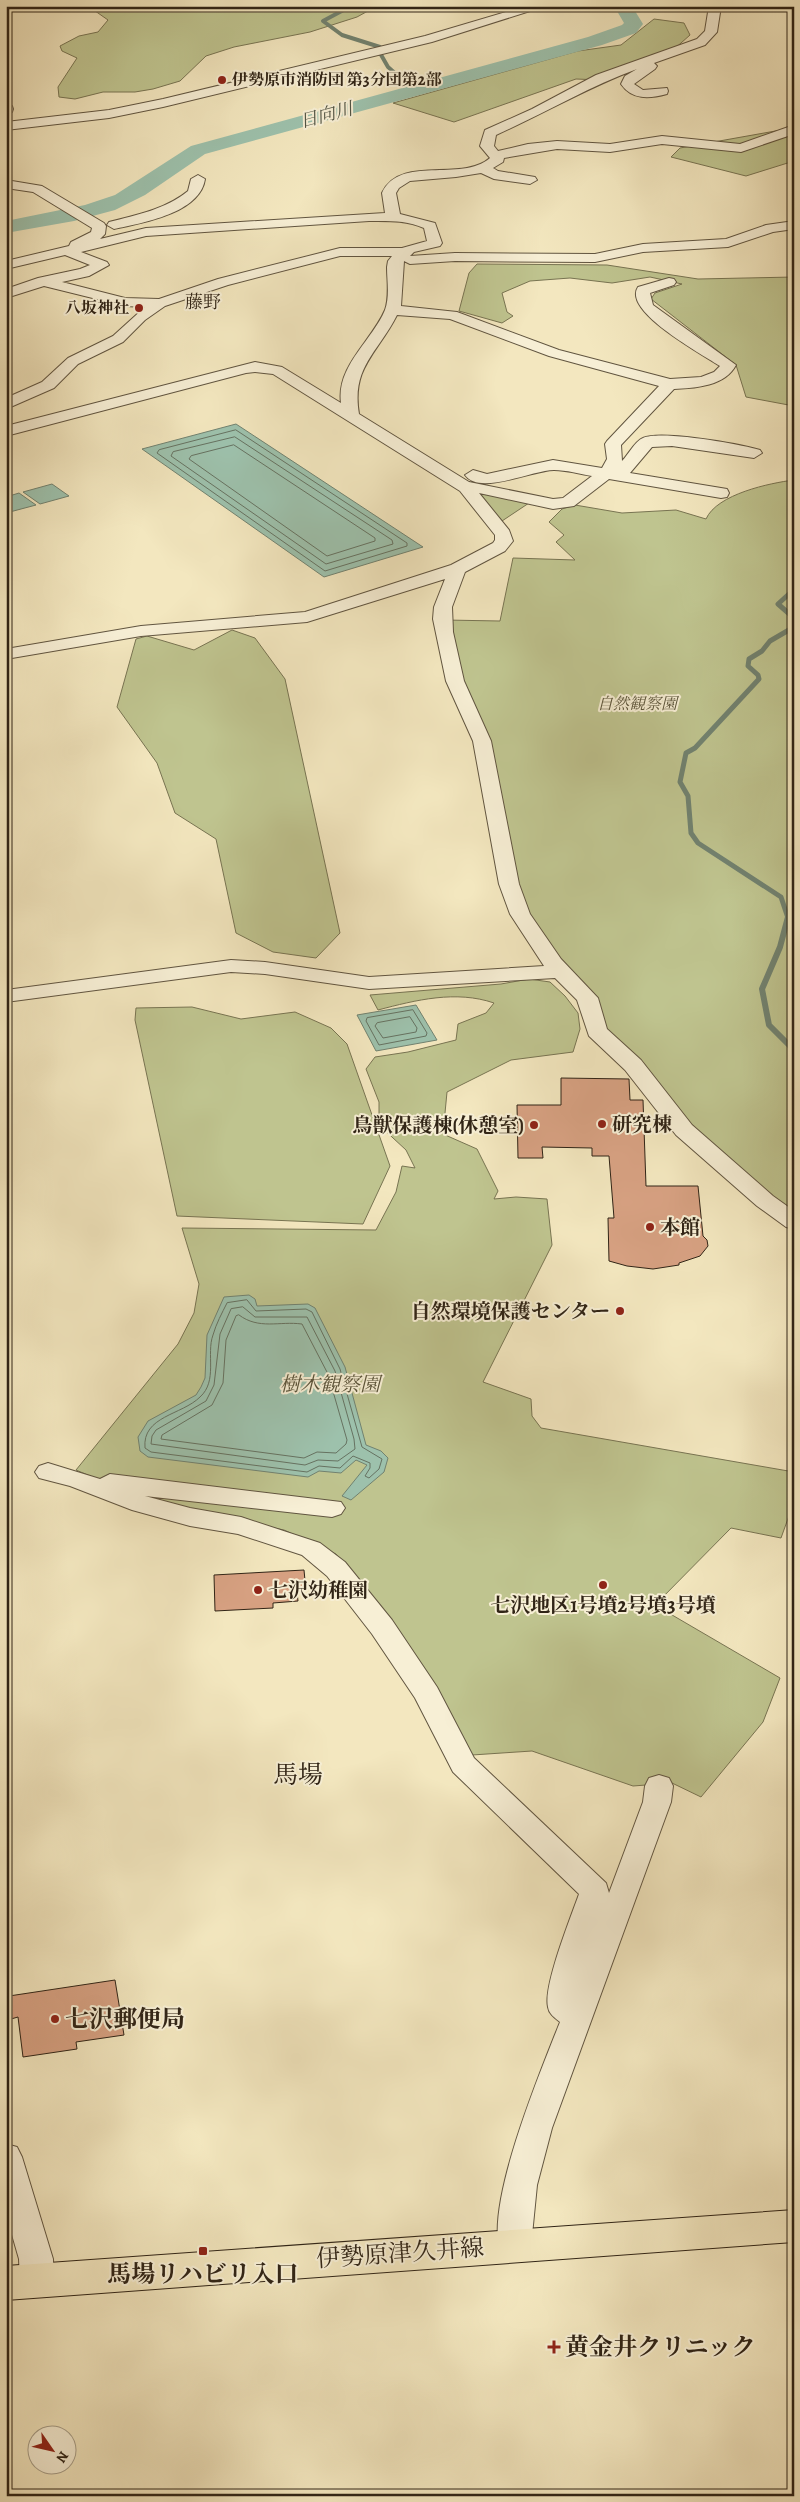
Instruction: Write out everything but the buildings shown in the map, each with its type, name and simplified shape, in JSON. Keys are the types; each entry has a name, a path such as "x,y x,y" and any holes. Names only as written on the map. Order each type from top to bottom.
{"main road":[{"name":"伊勢原津久井線","path":"22,2282 514,2244 794,2226"}],"street":[{"path":"6,126 100,115 162,103 316,64 428,39 540,6"},
{"path":"498,156 488,146 490,134 537,112 600,78 674,52 707,37 711,32 715,6"},
{"path":"662,91 638,93 630,89 627,84 629,79 674,52"},
{"path":"6,122 51,116 7,112"},
{"path":"498,156 528,148 557,145 610,148 662,140 742,148 794,129"},
{"path":"490,172 498,156"},
{"path":"490,172 496,188 504,190"},
{"path":"394,217 387,202 390,189 407,177 490,172 530,180"},
{"path":"6,184 37,189 95,224 145,216 183,201 196,189 198,179"},
{"path":"6,265 146,232 208,229 248,224 394,217 430,226 436,243 399,257 393,272 396,296 392,310 354,371 348,389 351,414"},
{"path":"67,251 95,236 95,224"},
{"path":"6,404 48,385 73,361 118,339 140,317 160,303 223,282 340,252 399,257 595,258 643,248 728,243 770,228 794,225"},
{"path":"6,294 44,281 84,273 102,264 67,251"},
{"path":"44,281 125,302 160,303"},
{"path":"392,310 452,315 554,353 670,384 688,384 722,373 728,365 658,318 646,307 642,295 643,290 669,282"},
{"path":"6,431 255,367 277,370 351,414 466,488 503,534 504,541 499,547 457,568 308,617 141,631 6,654"},
{"path":"466,488 476,486 553,504 568,502 606,474 615,459 613,444 670,384"},
{"path":"610,475 647,442 672,441 754,453"},
{"path":"434,467 462,472 487,480 565,463 610,475 721,493"},
{"path":"457,568 443,607 442,619 455,681 482,741 508,884 520,914 560,971 572,980 587,998 597,1031 633,1064 684,1130 765,1201 794,1222"},
{"path":"6,996 231,966 251,965 344,982 369,983 560,971"},
{"path":"48,1472 78,1480 141,1504 284,1538 311,1549 336,1569 382,1627 427,1694 463,1765 595,1891 564,1987 563,2007 577,2017"},
{"path":"78,1480 332,1508"},
{"path":"514,2244 514,2214 542,2106 657,1802 659,1786"},
{"path":"6,2157 36,2259 22,2282"}],"green space":[{"path":"88,6 377,6 357,17 310,32 234,47 206,56 180,81 153,89 135,92 103,92 75,99 59,97 58,87 77,58 62,51 60,46 79,36 98,32 108,20"},
{"path":"654,19 684,23 690,35 663,59 601,80 576,79 454,122 393,103 578,51 621,45"},
{"path":"794,125 794,161 746,176 671,157 680,148 781,130"},
{"path":"477,264 607,265 698,279 794,277 794,406 746,397 736,365 651,299 655,293 682,284 650,277 612,283 570,278 530,281 502,293 507,312 513,316 502,323 459,311 469,273"},
{"name":"自然観察園","path":"794,480 794,1218 685,1127 601,1029 553,960 523,911 457,676 445,620 500,621 513,558 575,560 556,542 564,535 549,522 562,509 575,505 622,513 676,510 706,519 712,510 732,496 759,487"},
{"path":"476,490 532,501 502,521"},
{"path":"232,630 255,638 285,679 340,933 316,958 273,952 236,933 216,839 175,813 157,763 117,707 136,639 147,636 194,650"},
{"name":"樹木観察園","path":"529,979 550,982 565,996 578,1013 580,1029 573,1052 511,1060 447,1092 443,1134 477,1149 498,1191 494,1199 516,1197 547,1199 552,1245 483,1382 531,1399 532,1416 541,1428 794,1472 794,1502 781,1538 731,1528 655,1605 780,1678 763,1722 701,1797 672,1783 633,1786 532,1751 472,1755 388,1620 336,1554 284,1530 151,1502 76,1470 178,1344 194,1313 199,1284 182,1228 376,1230 396,1192 402,1166 415,1168 406,1150 379,1125 379,1102 366,1069 375,1057 408,1052 456,1040 458,1024 486,1013 494,1003 480,999 451,997 421,1000 378,1010 370,995 501,984"},
{"path":"192,1007 241,1019 295,1012 331,1028 347,1044 390,1166 363,1224 177,1216 135,1020 136,1008"}],"water":[{"path":"236,424 423,547 324,577 142,449"},
{"path":"52,484 69,496 40,504 23,492"},
{"path":"19,493 36,505 6,513 6,497"},
{"path":"416,1005 437,1040 376,1051 357,1015"},
{"path":"249,1295 255,1299 257,1306 308,1304 315,1308 345,1367 366,1445 381,1451 388,1458 384,1472 351,1500 342,1496 367,1465 356,1460 341,1473 319,1471 308,1477 148,1457 140,1451 138,1437 148,1421 196,1395 201,1387 205,1378 207,1335 224,1297"}],"waterway":[{"path":"351,6 323,21 342,35 380,47"},
{"name":"日向川","path":"6,227 91,210 123,199 146,186 182,159 198,150 595,41 629,29 634,24 626,11 628,6"},
{"path":"380,53 388,67 414,90"},
{"path":"794,594 789,594 778,604 794,618"},
{"path":"788,918 781,897 698,843 691,833 688,796 680,782 686,753 695,748 759,679 758,675 748,666 749,659 762,651 770,641 794,627"},
{"path":"788,918 780,947 762,989 769,1025 794,1050"}],"place":[{"name":"伊勢原市消防団 第3分団第2部","path":"222,80"},
{"name":"八坂神社","path":"139,308"},
{"name":"研究棟","path":"602,1124"},
{"name":"鳥獣保護棟(休憩室)","path":"534,1125"},
{"name":"本館","path":"650,1227"},
{"name":"自然環境保護センター","path":"620,1311"},
{"name":"七沢地区1号墳2号墳3号墳","path":"603,1585"},
{"name":"七沢幼稚園","path":"258,1590"},
{"name":"七沢郵便局","path":"55,2019"},
{"name":"馬場リハビリ入口","path":"203,2251"},
{"name":"黄金井クリニック","path":"554,2347"}],"district":[{"name":"藤野","path":"203,302"},
{"name":"馬場","path":"298,1775"}]}
